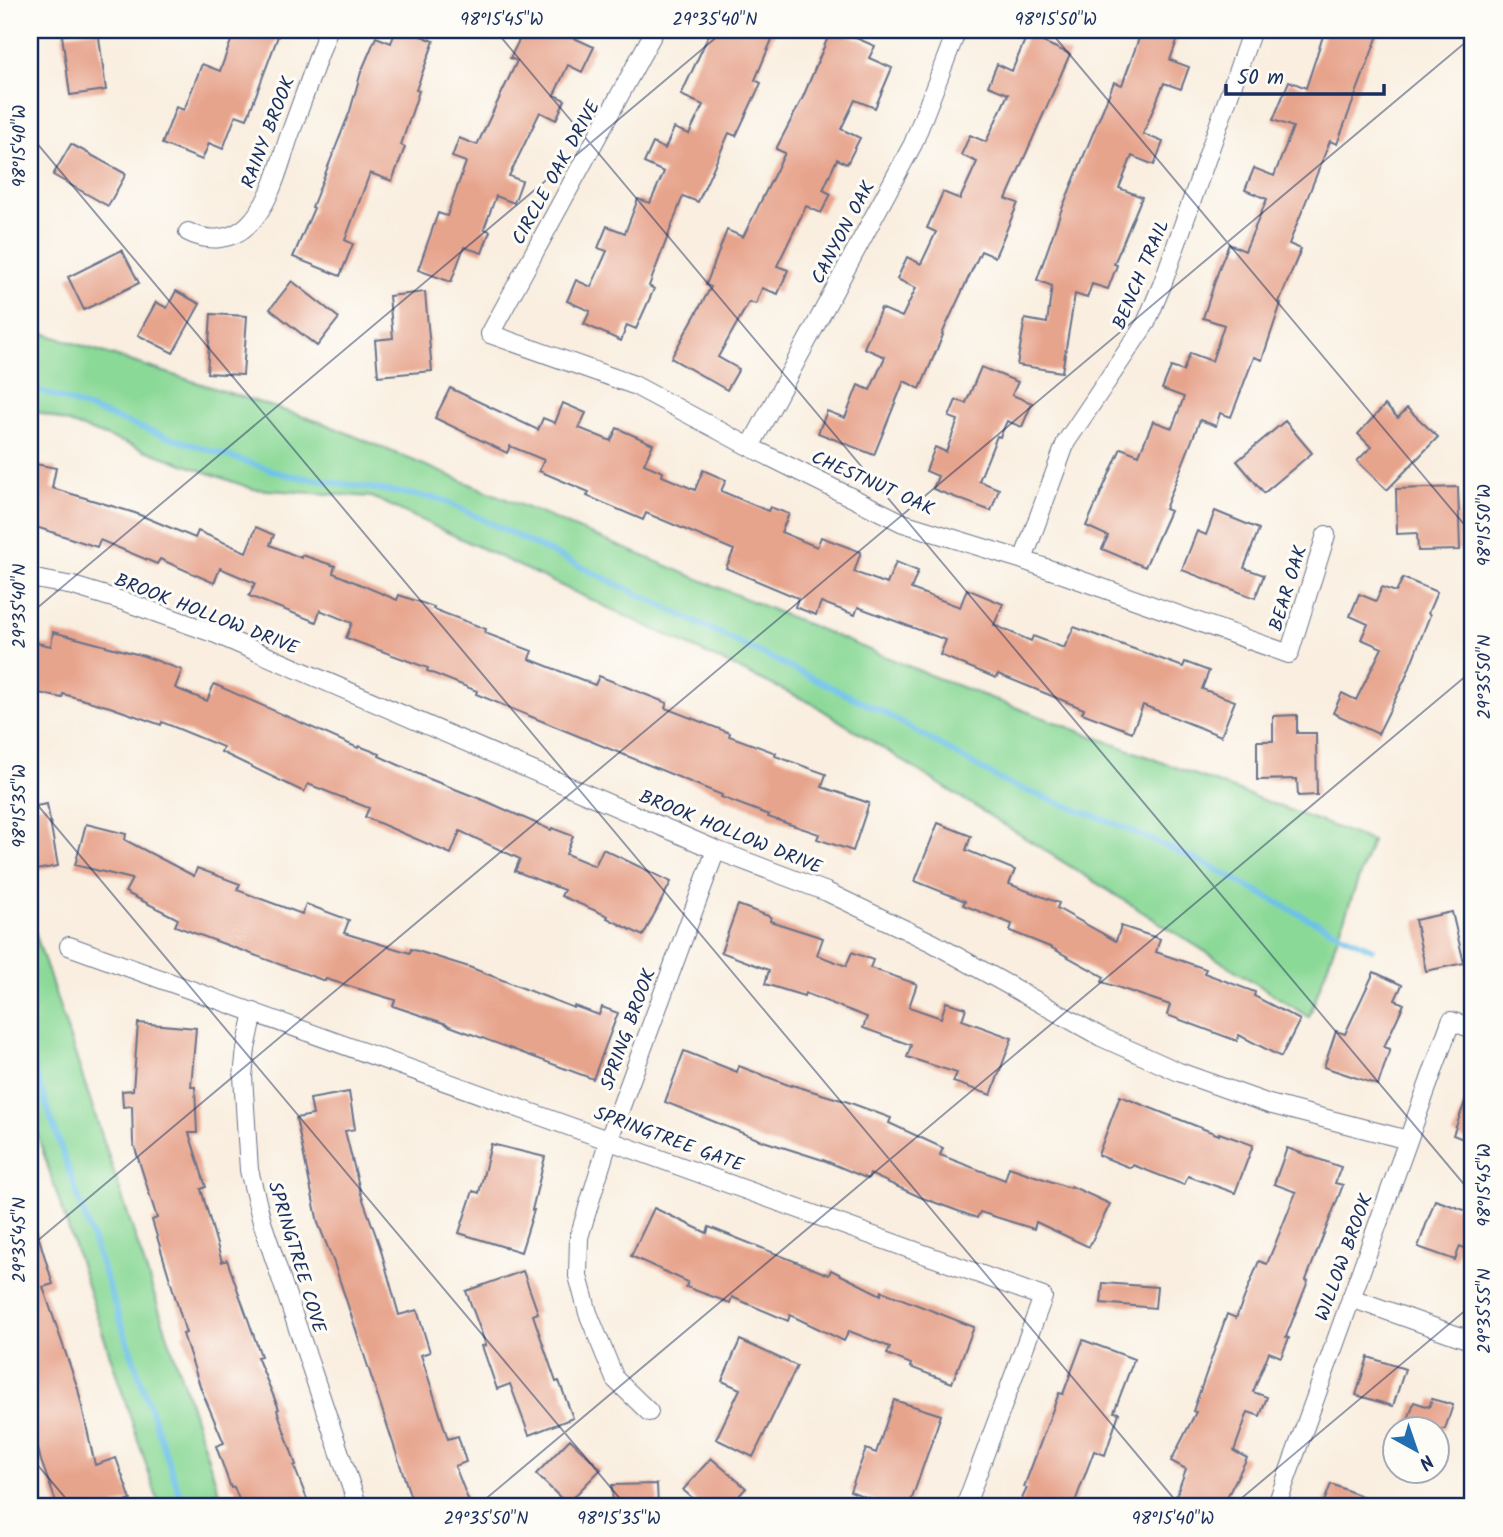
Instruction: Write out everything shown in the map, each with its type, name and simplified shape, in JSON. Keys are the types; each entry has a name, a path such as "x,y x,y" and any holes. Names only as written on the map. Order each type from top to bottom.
{"street":[{"name":"RAINY BROOK","path":"188,232 198,237 217,240 234,235 249,224 268,196 328,30"},
{"name":"CIRCLE OAK DRIVE","path":"490,334 655,30"},
{"name":"CANYON OAK","path":"750,447 913,144 957,30"},
{"name":"BENCH TRAIL","path":"1023,560 1066,442 1146,323 1162,285 1252,30"},
{"name":"CHESTNUT OAK","path":"490,334 634,384 750,447 903,523 1023,560 1289,653"},
{"name":"BEAR OAK","path":"1289,653 1326,535"},
{"name":"BROOK HOLLOW DRIVE","path":"30,578 73,586 216,634 716,850 827,892 933,943 1101,1037 1179,1072 1269,1104 1408,1140"},
{"name":"SPRING BROOK","path":"649,1412 615,1379 588,1313 578,1276 579,1237 609,1139 716,850"},
{"name":"SPRINGTREE GATE","path":"69,946 1043,1297 965,1507"},
{"name":"SPRINGTREE COVE","path":"254,1012 243,1076 249,1170 262,1222 358,1507"},
{"name":"WILLOW BROOK","path":"1276,1507 1451,1021 1473,1030"},
{"path":"1350,1298 1464,1338"}],"green space":[{"path":"30,329 323,423 932,676 1372,841 1309,1017 811,703 372,497 253,489 30,409"},
{"path":"30,916 224,1507 160,1507 30,1112"}],"building":[{"path":"98,30 106,90 70,95 62,35"},
{"path":"235,30 262,30 278,36 247,119 236,115 223,149 209,143 202,160 162,144 176,107 184,110 202,64 220,71"},
{"path":"396,30 406,30 434,41 416,90 419,91 401,145 405,147 392,181 370,173 345,240 353,244 340,276 293,257 314,208 312,207 376,37 391,43"},
{"path":"524,30 578,30 574,38 594,47 582,72 568,65 554,95 565,100 556,120 540,112 509,176 522,181 514,203 496,196 484,229 490,231 482,253 464,247 451,282 418,270 438,213 447,216 466,162 452,157 459,138 477,145 517,61 510,58"},
{"path":"711,30 776,30 755,80 761,83 736,136 729,133 698,202 683,196 649,286 654,289 636,329 627,325 621,341 584,324 590,311 567,301 576,280 591,287 607,251 598,248 607,226 625,233 638,199 650,203 664,172 644,163 653,143 665,149 674,128 689,134 703,105 681,95"},
{"path":"831,30 875,46 869,58 892,68 875,108 855,100 841,129 860,138 847,164 837,159 823,190 831,194 821,213 806,206 777,266 788,270 778,294 762,288 756,304 749,302 718,357 739,369 727,390 671,358 711,287 706,285 727,230 743,237 785,153 776,149 803,97"},
{"path":"1142,30 1181,30 1170,60 1189,67 1181,89 1164,83 1143,134 1163,142 1154,165 1132,156 1119,188 1142,197 1114,264 1117,265 1108,289 1092,284 1087,298 1075,294 1062,372 1017,365 1025,319 1047,323 1052,286 1037,280 1061,211 1114,82 1122,85"},
{"path":"1325,30 1380,30 1337,144 1330,141 1289,244 1301,249 1279,302 1281,303 1262,360 1254,357 1231,417 1220,413 1216,426 1200,420 1165,509 1170,511 1145,567 1102,549 1108,536 1086,526 1121,448 1139,455 1153,421 1172,428 1184,397 1162,389 1171,367 1183,371 1190,353 1212,361 1224,325 1203,318 1220,266 1229,244 1245,251 1267,199 1245,190 1254,168 1274,176 1293,127 1273,120 1289,81 1306,88"},
{"path":"1027,35 1070,54 1006,199 1018,203 995,257 981,251 942,334 920,389 904,381 874,455 818,433 827,411 845,418 858,385 870,390 885,357 864,348 881,308 902,317 916,288 897,279 907,257 921,264 936,232 927,228 943,192 960,199 977,162 961,155 970,135 986,142 1008,94 988,86 997,64 1012,71"},
{"path":"71,144 126,174 108,206 53,175"},
{"path":"122,250 139,283 84,310 68,277"},
{"path":"292,281 339,318 317,346 270,309"},
{"path":"176,291 200,304 173,353 138,335 156,302 167,308"},
{"path":"425,292 432,371 378,376 375,340 393,338 389,296"},
{"path":"211,314 247,316 243,375 207,373"},
{"path":"981,367 1018,382 1012,395 1032,403 1022,427 1007,421 1000,437 997,436 979,481 999,489 991,511 933,489 938,476 926,471 935,447 946,452 958,420 949,417 956,400 966,403"},
{"path":"450,388 538,430 543,418 555,423 563,403 586,413 579,428 611,441 617,428 653,444 644,464 663,472 662,476 695,490 703,470 726,480 721,491 768,511 770,507 789,514 781,532 817,547 821,537 861,552 854,572 887,584 896,562 918,571 911,589 960,607 967,589 1003,604 994,625 1031,641 1033,636 1064,648 1074,627 1183,667 1185,662 1209,671 1202,689 1235,701 1221,736 1143,705 1132,732 1082,713 1084,709 998,674 996,678 940,655 946,640 858,607 855,615 821,602 816,615 795,607 798,598 726,568 734,550 646,513 643,520 587,496 589,492 539,471 544,460 510,446 507,453 435,418"},
{"path":"1385,405 1398,418 1407,408 1438,437 1387,490 1357,461 1371,447 1358,434"},
{"path":"1285,421 1312,453 1264,493 1237,461"},
{"path":"30,463 56,468 52,488 135,513 195,538 198,531 246,552 256,527 274,535 270,545 301,558 302,555 335,566 333,573 397,600 399,595 486,629 485,633 532,651 529,659 595,685 599,676 667,703 665,708 776,753 775,756 826,774 822,787 869,803 853,851 817,839 819,834 768,817 769,815 721,797 722,795 476,694 477,691 427,671 428,668 346,638 352,623 320,610 316,622 249,596 255,583 220,568 214,583 160,559 157,564 100,540 97,547 30,525"},
{"path":"1458,487 1460,550 1418,551 1417,533 1397,534 1396,489"},
{"path":"1215,511 1259,529 1244,568 1264,575 1255,598 1182,570 1197,531 1206,535"},
{"path":"1403,578 1437,592 1405,679 1378,734 1333,713 1342,693 1356,700 1382,648 1361,639 1368,624 1350,616 1359,594 1376,601 1382,587 1396,592"},
{"path":"53,632 144,656 182,670 175,688 207,701 214,684 358,748 359,746 380,754 379,756 427,778 551,830 552,828 573,836 566,854 595,866 603,849 671,882 643,936 607,918 608,916 561,896 564,890 515,871 520,859 460,831 451,854 365,817 369,808 308,784 304,792 221,752 223,747 162,722 161,725 63,694 62,698 30,691 32,642 51,646"},
{"path":"1297,715 1297,733 1316,733 1317,795 1298,796 1297,779 1257,780 1257,741 1273,741 1273,716"},
{"path":"47,804 58,866 30,871 30,807"},
{"path":"938,823 971,836 966,850 1015,870 1009,884 1059,903 1057,908 1116,941 1121,926 1160,939 1156,952 1206,969 1204,973 1255,992 1254,996 1300,1020 1281,1057 1239,1035 1237,1041 1167,1015 1170,1005 1102,982 1104,977 1050,947 1010,931 1012,924 963,905 965,901 915,881"},
{"path":"86,824 126,834 125,840 194,876 197,868 240,884 237,890 302,914 306,904 349,920 344,933 410,953 411,949 469,967 574,1008 599,1015 602,1007 618,1013 593,1079 393,1006 395,1000 326,979 325,981 175,926 178,919 125,892 132,879 75,865"},
{"path":"738,905 771,917 770,921 823,938 817,955 846,966 852,952 873,960 870,968 917,984 909,1007 941,1018 946,1002 966,1008 962,1020 1012,1038 991,1095 953,1082 957,1073 907,1057 911,1045 863,1028 867,1017 805,993 804,996 765,984 769,970 721,952"},
{"path":"1452,912 1464,963 1426,971 1415,920"},
{"path":"1374,972 1402,985 1395,1000 1404,1004 1384,1047 1390,1049 1378,1085 1324,1067 1336,1031 1345,1034"},
{"path":"138,1023 196,1028 191,1087 195,1087 197,1133 189,1133 206,1187 201,1189 222,1262 227,1260 261,1356 257,1357 279,1409 277,1410 296,1465 294,1466 310,1507 242,1507 234,1487 231,1488 216,1446 224,1443 201,1389 183,1334 186,1333 152,1220 157,1218 133,1142 132,1106 123,1107 122,1091 133,1090"},
{"path":"684,1051 737,1072 739,1066 891,1118 889,1123 943,1148 940,1155 1005,1180 1009,1167 1070,1188 1071,1186 1110,1204 1089,1247 1036,1222 1034,1229 980,1212 977,1218 920,1197 870,1174 868,1179 665,1102"},
{"path":"1471,1085 1473,1086 1473,1143 1453,1135"},
{"path":"349,1092 355,1129 345,1131 361,1194 380,1247 399,1315 417,1310 430,1352 421,1355 448,1439 458,1436 466,1462 455,1466 471,1507 414,1507 334,1263 318,1223 296,1118 313,1115 310,1099"},
{"path":"1120,1096 1219,1135 1253,1145 1235,1193 1188,1176 1184,1185 1098,1155"},
{"path":"491,1144 545,1157 534,1210 521,1252 459,1233 473,1191 479,1193"},
{"path":"1287,1148 1341,1167 1335,1183 1343,1185 1306,1280 1308,1281 1281,1357 1269,1352 1253,1392 1267,1397 1260,1416 1248,1412 1234,1451 1247,1458 1222,1507 1172,1507 1186,1469 1171,1461 1196,1412 1193,1411 1227,1314 1236,1318 1259,1261 1267,1264 1296,1192 1274,1184"},
{"path":"1435,1200 1473,1213 1473,1252 1460,1246 1455,1260 1418,1247"},
{"path":"654,1208 707,1233 709,1227 829,1275 831,1270 881,1295 882,1291 974,1327 952,1383 910,1367 911,1364 887,1354 890,1347 849,1331 844,1341 790,1315 788,1321 732,1297 730,1303 686,1287 688,1282 631,1256"},
{"path":"30,1222 34,1222 53,1284 43,1287 78,1389 95,1465 116,1458 131,1500 112,1507 58,1507 41,1461 30,1414"},
{"path":"523,1271 538,1313 533,1315 556,1382 559,1381 573,1418 529,1435 510,1384 497,1389 482,1346 486,1345 466,1291"},
{"path":"1103,1283 1157,1287 1155,1308 1101,1303"},
{"path":"740,1340 797,1366 753,1457 716,1439 740,1389 722,1381"},
{"path":"1083,1340 1134,1359 1114,1412 1119,1413 1105,1455 1094,1451 1073,1507 1018,1507 1059,1393 1063,1394"},
{"path":"1368,1357 1405,1369 1393,1406 1356,1395"},
{"path":"1432,1399 1453,1405 1450,1414 1410,1414 1414,1402 1429,1407"},
{"path":"894,1400 941,1415 909,1507 891,1507 850,1491 866,1449 876,1453"},
{"path":"570,1439 601,1469 567,1504 536,1474"},
{"path":"711,1458 746,1488 729,1507 703,1507 683,1490"},
{"path":"657,1484 658,1507 613,1507 612,1485"},
{"path":"1331,1484 1387,1506 1322,1507"}],"waterway":[{"path":"30,387 156,433 287,475 440,499 883,712 1006,783 1118,825 1210,866 1299,914 1372,949"},
{"path":"30,1057 184,1507"}]}
